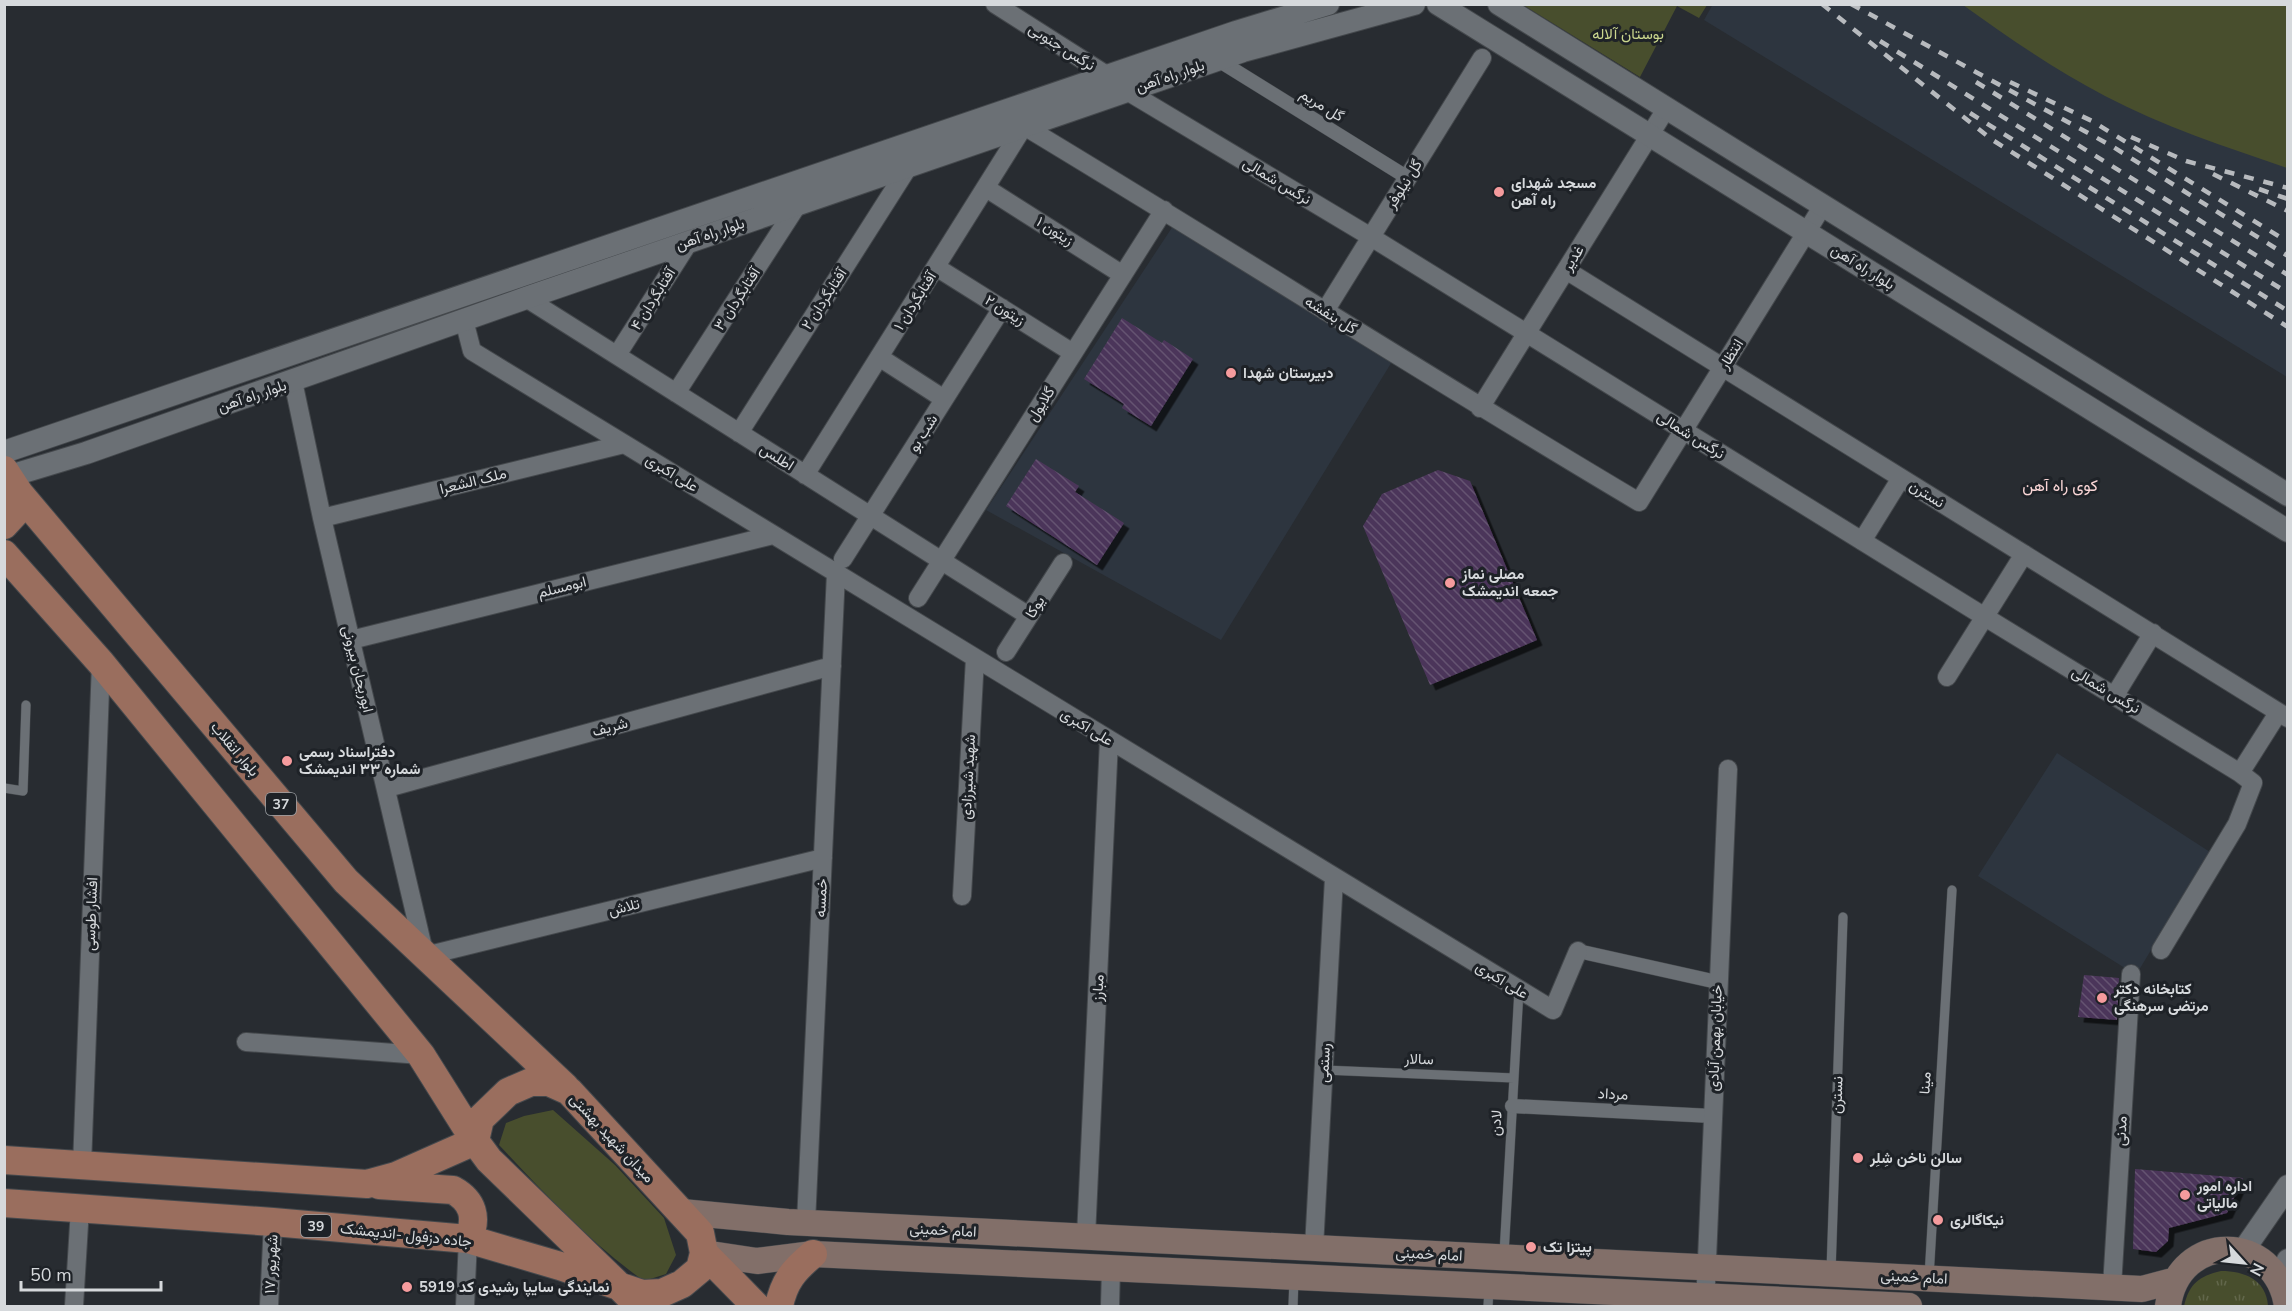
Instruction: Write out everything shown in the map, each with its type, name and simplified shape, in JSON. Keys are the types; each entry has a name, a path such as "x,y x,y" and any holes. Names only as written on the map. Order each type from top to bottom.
{"main road":[{"path":"4,525 16,512 10,473"},
{"name":"بلوار انقلاب","path":"10,473 346,881 569,1091"},
{"path":"4,554 100,663 421,1055 489,1160 630,1297 662,1293 682,1284 700,1269 704,1253"},
{"name":"میدان شهید بهشتی","path":"475,1141 480,1119 508,1092 531,1082 549,1082 569,1091 682,1212 699,1233 704,1253"},
{"path":"367,1184 396,1176 475,1141"},
{"path":"4,1160 453,1190 468,1202 472,1210 474,1220 468,1239"},
{"name":"جاده دزفول -اندیمشک","path":"4,1203 273,1222 468,1239 560,1266 630,1297"},
{"name":"امام خمینی","path":"682,1212 806,1223 2142,1289 2175,1280"},
{"path":"2168,1306 2175,1280 2185,1267 2212,1251 2227,1249 2243,1251 2257,1257 2285,1274 2287,1306"},
{"name":"امام خمینی","path":"704,1253 757,1261 813,1254 1294,1277 1488,1296 1909,1306"},
{"name":"37","path":"704,1253 756,1306"},
{"path":"779,1306 782,1291 794,1270 813,1254"}],"street":[{"name":"نرگس جنوبی","path":"995,4 1108,76 1127,91"},
{"name":"بلوار راه آهن","path":"10,473 1108,76 1236,32 1328,4"},
{"name":"بلوار راه آهن","path":"10,473 86,453 526,298 1218,60 1414,4"},
{"name":"بلوار راه آهن","path":"1438,4 2288,531"},
{"name":"بلوار راه آهن","path":"1499,4 2288,495"},
{"name":"گل نیلوفر","path":"1325,311 1482,58"},
{"name":"گل مریم","path":"1218,60 1408,178"},
{"name":"نرگس شمالی","path":"1127,91 1371,237 2247,778"},
{"name":"غدیر","path":"1480,408 1666,109"},
{"name":"آفتابگردان ۱","path":"805,474 1024,126"},
{"name":"گل بنفشه","path":"1024,126 1164,210 1480,408 1639,502"},
{"name":"آفتابگردان ۲","path":"739,432 909,166"},
{"name":"زیتون ۱","path":"986,188 1123,275"},
{"name":"آفتابگردان ۳","path":"676,393 798,204"},
{"name":"انتظار","path":"1639,502 1822,207"},
{"name":"گلایول","path":"918,598 1164,210"},
{"name":"آفتابگردان ۴","path":"616,355 689,242"},
{"name":"زیتون ۲","path":"936,267 1073,353"},
{"name":"نسترن","path":"1566,270 2153,633 2283,716"},
{"name":"اطلس","path":"526,298 1029,616"},
{"name":"شب بو","path":"840,566 1002,308"},
{"name":"علی اکبری","path":"464,320 472,351 773,535 840,566 975,658 1553,1010 1578,951 1717,982"},
{"path":"2020,365 2036,339"},
{"path":"879,357 944,399"},
{"name":"ابوریحان بیرونی","path":"293,381 322,518 425,956"},
{"name":"ملک الشعرا","path":"322,518 624,444"},
{"path":"2206,480 2222,454"},
{"path":"1862,541 1901,478"},
{"name":"ابومسلم","path":"351,640 773,535"},
{"path":"1947,677 2024,554"},
{"name":"یوکا","path":"1006,652 1063,563"},
{"name":"خمسه","path":"806,1223 832,666 840,566"},
{"path":"2115,695 2153,633"},
{"name":"شهید شیرزادی","path":"962,896 975,658"},
{"name":"افشار طوسی","path":"82,1166 100,663"},
{"name":"شریف","path":"387,788 832,666"},
{"path":"2161,950 2237,824 2247,778 2283,716"},
{"name":"مبارز","path":"1086,1237 1109,740"},
{"name":"خیابان بهمن آبادی","path":"1705,1302 1717,982 1728,769"},
{"name":"تلاش","path":"425,956 823,858"},
{"name":"رستمی","path":"1314,1248 1334,878"},
{"name":"مدنی","path":"2112,1287 2131,974"},
{"path":"246,1042 421,1055"},
{"name":"مرداد","path":"1512,1106 1712,1116"},
{"path":"2243,1251 2288,1186"},
{"path":"74,1306 80,1208"},
{"name":"۱۷ شهریور","path":"269,1306 273,1222"},
{"path":"465,1306 468,1239"},
{"path":"1110,1306 1111,1268"}],"lane":[{"path":"4,788 23,791 26,705"},
{"name":"مینا","path":"1929,1278 1952,890"},
{"name":"نسترن","path":"1831,1274 1843,917"},
{"name":"لادن","path":"1504,1258 1519,990"},
{"name":"سالار","path":"1324,1070 1514,1077"},
{"path":"1293,1306 1294,1277"}],"shaded area":[{"path":"1713,4 2287,5 2287,377 1704,20"},
{"path":"1175,223 1393,360 1221,640 986,510"},
{"path":"2057,753 2210,852 2136,975 1978,876"}],"green space":[{"name":"بوستان آلاله","path":"1523,5 1707,5 1699,18 1677,6 1640,77"},
{"path":"1963,5 2287,5 2287,168 2172,126 2105,96 2032,53"},
{"path":"553,1110 615,1165 664,1218 676,1255 666,1274 644,1281 624,1266 568,1217 499,1145 506,1123 524,1116"},
{"path":"2221,1271 2246,1275 2253,1279 2263,1290 2268,1306 2184,1306 2196,1282 2207,1275"}],"building":[{"path":"1122,318 1162,343 1164,340 1193,359 1151,426 1122,408 1124,404 1084,379"},
{"path":"1036,459 1079,486 1075,492 1124,523 1097,565 1006,506"},
{"name":"مصلی نماز جمعه اندیمشک","path":"1438,470 1470,481 1537,640 1430,685 1363,526 1382,494"},
{"name":"کتابخانه دکتر مرتضی سرهنگی","path":"2084,975 2119,978 2117,1020 2078,1017"},
{"name":"اداره امور مالیاتی","path":"2135,1169 2243,1178 2227,1213 2169,1228 2168,1241 2156,1252 2133,1249"}],"railway":[{"path":"1822,4 1991,139 2288,327"},
{"path":"1851,4 2110,145 2288,256"},
{"path":"1880,41 2288,293"},
{"path":"1976,82 2288,275"},
{"path":"2010,82 2092,121 2288,242"},
{"path":"1970,113 2288,311"},
{"path":"2131,137 2186,161 2288,188"},
{"path":"2213,174 2288,211"},
{"path":"2259,189 2288,199"}],"place":[{"name":"مسجد شهدای راه آهن","path":"1499,192"},
{"name":"دبیرستان شهدا","path":"1231,373"},
{"name":"مصلی نماز جمعه اندیمشک","path":"1450,583"},
{"name":"دفتراسناد رسمی شماره ۳۳ اندیمشک","path":"287,761"},
{"name":"کتابخانه دکتر مرتضی سرهنگی","path":"2102,998"},
{"name":"سالن ناخن شِلِر","path":"1858,1158"},
{"name":"اداره امور مالیاتی","path":"2185,1195"},
{"name":"نیکاگالری","path":"1938,1220"},
{"name":"پیتزا تک","path":"1531,1247"},
{"name":"نمایندگی سایپا رشیدی کد 5919","path":"407,1287"}],"district":[{"name":"کوی راه آهن","path":"2060,485"}]}
